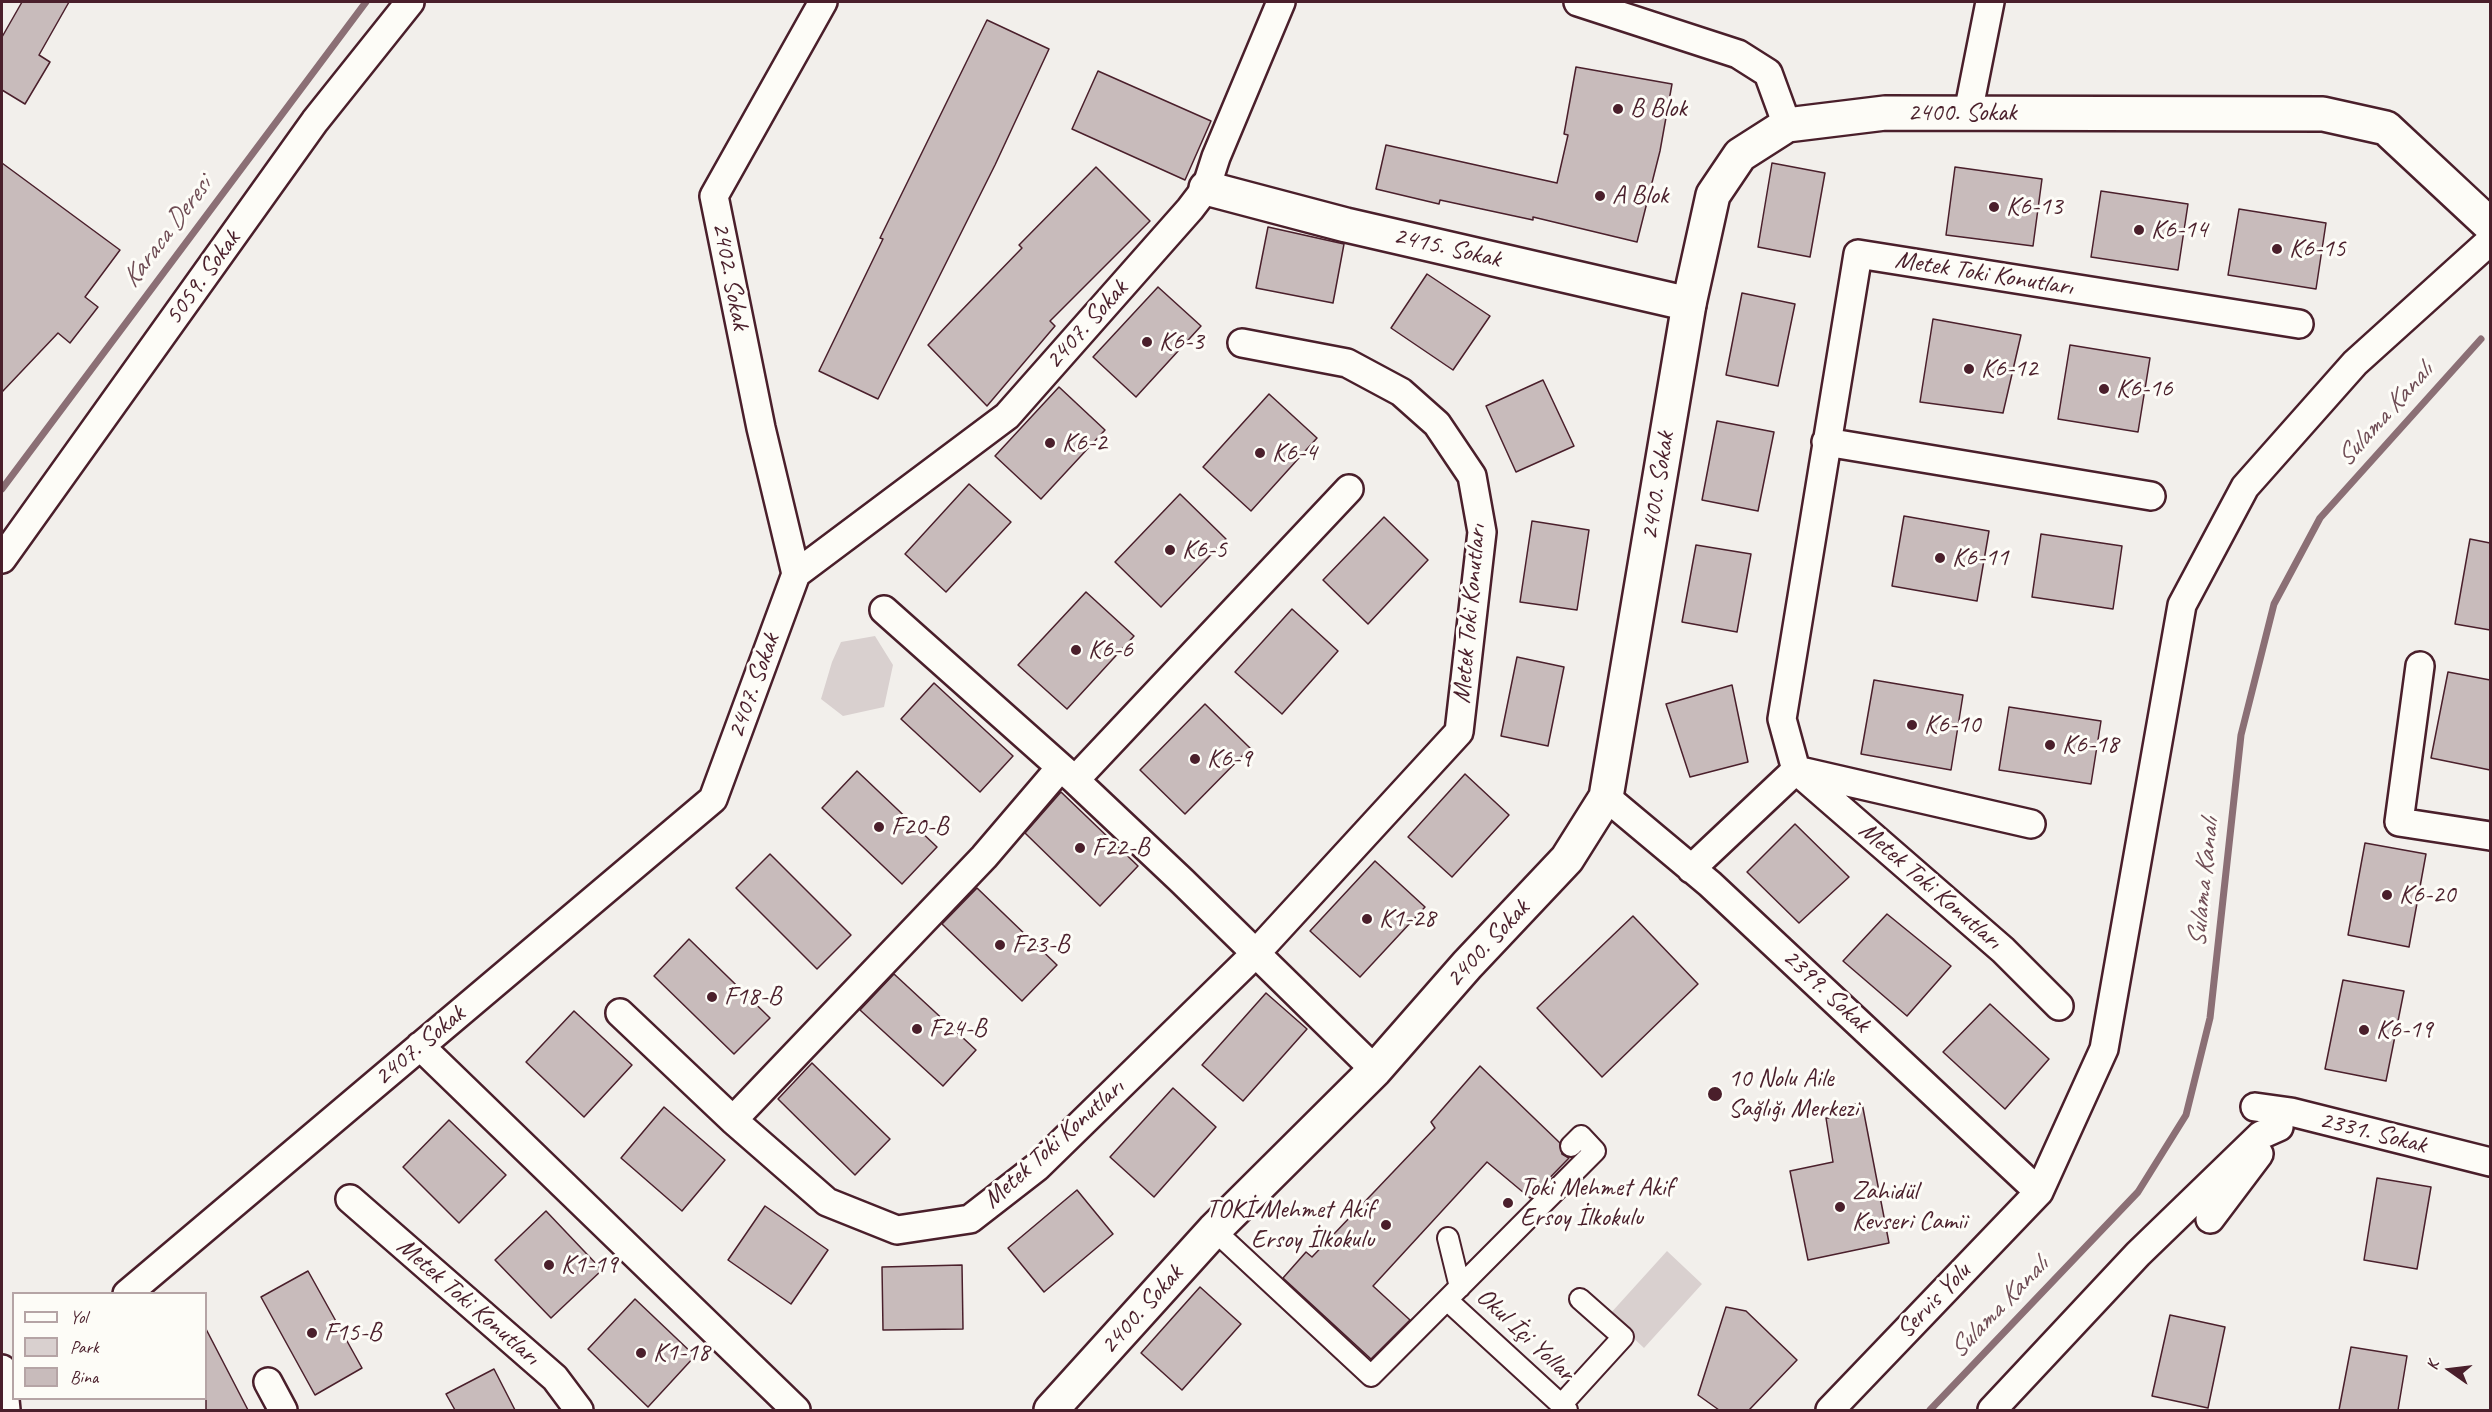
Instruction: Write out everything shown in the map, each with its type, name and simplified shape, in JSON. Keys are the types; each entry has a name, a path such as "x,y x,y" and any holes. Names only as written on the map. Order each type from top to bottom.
{"main road":[{"name":"2400. Sokak","path":"1051,1410 1214,1230 1375,1070 1467,965 1567,859 1606,797 1689,304 1713,195 1740,155 1787,126 1885,113 2323,114 2386,128 2490,225"},
{"name":"2415. Sokak","path":"1206,188 1346,225 1689,304"}],"street":[{"name":"5059. Sokak","path":"2,559 315,121 410,2"},
{"name":"2402. Sokak","path":"795,573 761,428 714,196 823,2"},
{"name":"2407. Sokak","path":"128,1292 713,799 795,573 1007,416 1206,188 1216,157 1281,2"},
{"path":"1578,2 1738,54 1768,73 1787,126"},
{"path":"1968,113 1990,2"},
{"name":"Servis Yolu","path":"1830,1410 2039,1192 2104,1049 2182,605 2245,487 2355,363 2490,241"},
{"name":"Metek Toki Konutları","path":"2059,1006 2003,950 1796,770 1782,719 1858,254 2299,324"},
{"name":"Metek Toki Konutları","path":"620,1013 734,1120 827,1202 897,1230 970,1219 1037,1167 1256,953 1459,732 1482,532 1472,476 1437,424 1401,392 1347,363 1242,342"},
{"path":"1826,442 2151,496"},
{"path":"734,1120 984,857 1349,489"},
{"path":"884,610 1068,774 1375,1070"},
{"path":"2420,666 2399,822 2490,836"},
{"path":"1691,869 1796,770"},
{"name":"Metek Toki Konutları","path":"1796,770 2031,824"},
{"name":"2399. Sokak","path":"1606,797 1744,916 2039,1192"},
{"path":"420,1046 796,1410"},
{"name":"2331. Sokak","path":"2256,1107 2285,1120 2490,1162"},
{"path":"2210,1219 2285,1120"},
{"path":"1992,1410 2138,1254 2260,1135 2285,1120"},
{"name":"Okul İçi Yollar","path":"1214,1230 1371,1377 1595,1151 1581,1136 1571,1146"},
{"name":"Metek Toki Konutları","path":"350,1199 555,1378 579,1410"},
{"name":"Okul İçi Yollar","path":"1448,1238 1453,1293 1564,1408"},
{"path":"1564,1408 1623,1337 1580,1299"},
{"path":"2,1369 8,1399"},
{"path":"268,1382 283,1410"}],"green space":[{"path":"875,636 893,665 884,707 843,716 821,699 832,662 841,642"},
{"path":"1667,1251 1702,1284 1644,1348 1609,1315"}],"building":[{"path":"22,2 69,2 39,55 50,62 25,104 2,90 2,37"},
{"path":"987,20 1049,49 995,165 878,399 819,371 883,239 880,238"},
{"path":"1576,67 1672,84 1660,151 1637,242 1533,217 1533,220 1440,200 1439,204 1376,189 1386,145 1557,183 1568,135 1564,134"},
{"path":"1098,71 1211,121 1185,180 1072,129"},
{"path":"2,163 120,250 85,297 98,307 70,343 58,333 2,392"},
{"path":"1772,163 1825,173 1810,257 1758,247"},
{"path":"1096,167 1150,221 1050,321 1055,326 987,406 928,345 1022,248 1019,245"},
{"name":"K6-13","path":"1955,167 2042,179 2033,246 1946,235"},
{"name":"K6-14","path":"2101,191 2188,204 2178,270 2091,257"},
{"name":"K6-15","path":"2239,209 2326,223 2316,289 2228,275"},
{"path":"1268,227 1344,244 1333,303 1256,288"},
{"path":"1427,274 1490,316 1453,370 1391,328"},
{"name":"K6-3","path":"1158,287 1201,326 1136,397 1093,357"},
{"path":"1742,293 1795,304 1778,386 1726,375"},
{"name":"K6-12","path":"1933,319 2021,335 2003,413 1920,402"},
{"name":"K6-16","path":"2070,345 2150,358 2138,432 2058,419"},
{"path":"1543,380 1574,446 1516,472 1486,406"},
{"name":"K6-2","path":"1059,387 1105,430 1041,499 995,456"},
{"name":"K6-4","path":"1269,394 1317,438 1251,511 1203,467"},
{"path":"1717,421 1774,432 1758,511 1702,500"},
{"path":"969,484 1011,522 946,592 905,554"},
{"name":"K6-5","path":"1180,494 1226,539 1161,607 1115,562"},
{"name":"K6-11","path":"1904,516 1989,531 1977,601 1892,586"},
{"path":"1384,517 1428,560 1368,624 1323,580"},
{"path":"1532,521 1589,530 1577,610 1520,602"},
{"path":"2041,534 2122,546 2113,609 2032,597"},
{"path":"2470,539 2490,543 2490,630 2455,624"},
{"path":"1696,545 1751,554 1737,632 1682,622"},
{"name":"K6-6","path":"1086,592 1134,636 1067,709 1018,665"},
{"path":"1292,609 1338,651 1282,714 1235,672"},
{"path":"1517,657 1564,667 1548,746 1501,736"},
{"path":"2448,672 2490,680 2490,770 2431,758"},
{"name":"K6-10","path":"1874,680 1963,695 1951,770 1861,754"},
{"path":"934,683 1013,756 980,792 901,719"},
{"path":"1732,685 1748,762 1690,777 1666,704"},
{"name":"K6-9","path":"1205,704 1250,748 1185,814 1140,770"},
{"name":"K6-18","path":"2009,707 2101,721 2091,784 1999,770"},
{"name":"F20-B","path":"857,771 937,847 902,884 822,808"},
{"path":"1465,774 1509,815 1452,877 1408,837"},
{"name":"F22-B","path":"1061,792 1138,866 1100,906 1025,833"},
{"path":"1795,824 1849,877 1799,923 1747,872"},
{"name":"K6-20","path":"2365,843 2426,854 2409,947 2348,935"},
{"path":"770,854 851,935 817,969 736,888"},
{"name":"K1-28","path":"1375,861 1425,907 1360,977 1310,931"},
{"name":"F23-B","path":"977,888 1057,965 1022,1001 942,924"},
{"path":"1887,914 1951,966 1907,1016 1843,961"},
{"path":"1633,916 1698,984 1602,1077 1537,1008"},
{"name":"F18-B","path":"689,939 770,1018 734,1054 654,976"},
{"name":"F24-B","path":"894,974 976,1050 943,1086 860,1010"},
{"name":"K6-19","path":"2343,980 2404,991 2386,1081 2325,1069"},
{"path":"1266,993 1307,1029 1243,1101 1202,1065"},
{"path":"1990,1004 2049,1059 2005,1109 1943,1052"},
{"path":"574,1011 632,1065 584,1117 526,1062"},
{"path":"812,1063 890,1139 855,1175 778,1099"},
{"name":"TOKİ Mehmet Akif Ersoy İlkokulu","path":"1480,1066 1560,1143 1562,1154 1569,1158 1530,1198 1487,1162 1373,1286 1410,1320 1371,1359 1283,1278 1306,1252 1312,1257 1435,1128 1431,1122"},
{"path":"1173,1088 1216,1127 1154,1197 1110,1157"},
{"name":"Zahidül Kevseri Camii","path":"1862,1103 1889,1243 1808,1260 1790,1171 1833,1162 1826,1118 1830,1118 1829,1109"},
{"path":"664,1107 725,1160 682,1211 621,1158"},
{"path":"449,1120 506,1175 459,1223 403,1167"},
{"path":"2377,1178 2431,1187 2417,1269 2364,1260"},
{"path":"1077,1190 1113,1234 1044,1292 1008,1248"},
{"path":"765,1206 828,1250 791,1304 728,1260"},
{"name":"K1-19","path":"546,1211 602,1270 551,1318 495,1260"},
{"path":"962,1265 963,1329 883,1330 882,1267"},
{"name":"F15-B","path":"308,1271 362,1368 315,1395 261,1297"},
{"path":"1200,1287 1241,1324 1182,1390 1141,1353"},
{"name":"K1-18","path":"635,1299 695,1356 648,1407 588,1349"},
{"path":"1726,1307 1746,1311 1797,1360 1749,1410 1719,1410 1698,1395"},
{"path":"2170,1315 2225,1327 2208,1408 2152,1396"},
{"path":"207,1331 248,1410 206,1410 207,1400"},
{"path":"2351,1347 2407,1356 2398,1410 2339,1410"},
{"path":"494,1369 515,1410 455,1410 446,1394"}],"waterway":[{"name":"Karaca Deresi","path":"2,489 366,2"},
{"name":"Sulama Kanalı","path":"1930,1410 2138,1192 2186,1115 2210,1018 2241,735 2274,604 2320,518 2481,339"}],"place":[{"name":"B Blok","path":"1618,109"},
{"name":"A Blok","path":"1600,196"},
{"name":"K6-13","path":"1994,207"},
{"name":"K6-14","path":"2139,230"},
{"name":"K6-15","path":"2277,249"},
{"name":"K6-3","path":"1147,342"},
{"name":"K6-12","path":"1969,369"},
{"name":"K6-16","path":"2104,389"},
{"name":"K6-2","path":"1050,443"},
{"name":"K6-4","path":"1260,453"},
{"name":"K6-5","path":"1170,550"},
{"name":"K6-11","path":"1940,558"},
{"name":"K6-6","path":"1076,650"},
{"name":"K6-10","path":"1912,725"},
{"name":"K6-18","path":"2050,745"},
{"name":"K6-9","path":"1195,759"},
{"name":"F20-B","path":"879,827"},
{"name":"F22-B","path":"1080,848"},
{"name":"K6-20","path":"2387,895"},
{"name":"K1-28","path":"1367,919"},
{"name":"F23-B","path":"1000,945"},
{"name":"F18-B","path":"712,997"},
{"name":"F24-B","path":"917,1029"},
{"name":"K6-19","path":"2364,1030"},
{"name":"10 Nolu Aile Sağlığı Merkezi","path":"1715,1094"},
{"name":"Toki Mehmet Akif Ersoy İlkokulu","path":"1508,1203"},
{"name":"Zahidül Kevseri Camii","path":"1840,1207"},
{"name":"TOKİ Mehmet Akif Ersoy İlkokulu","path":"1386,1225"},
{"name":"K1-19","path":"549,1265"},
{"name":"F15-B","path":"312,1333"},
{"name":"K1-18","path":"641,1353"}]}
